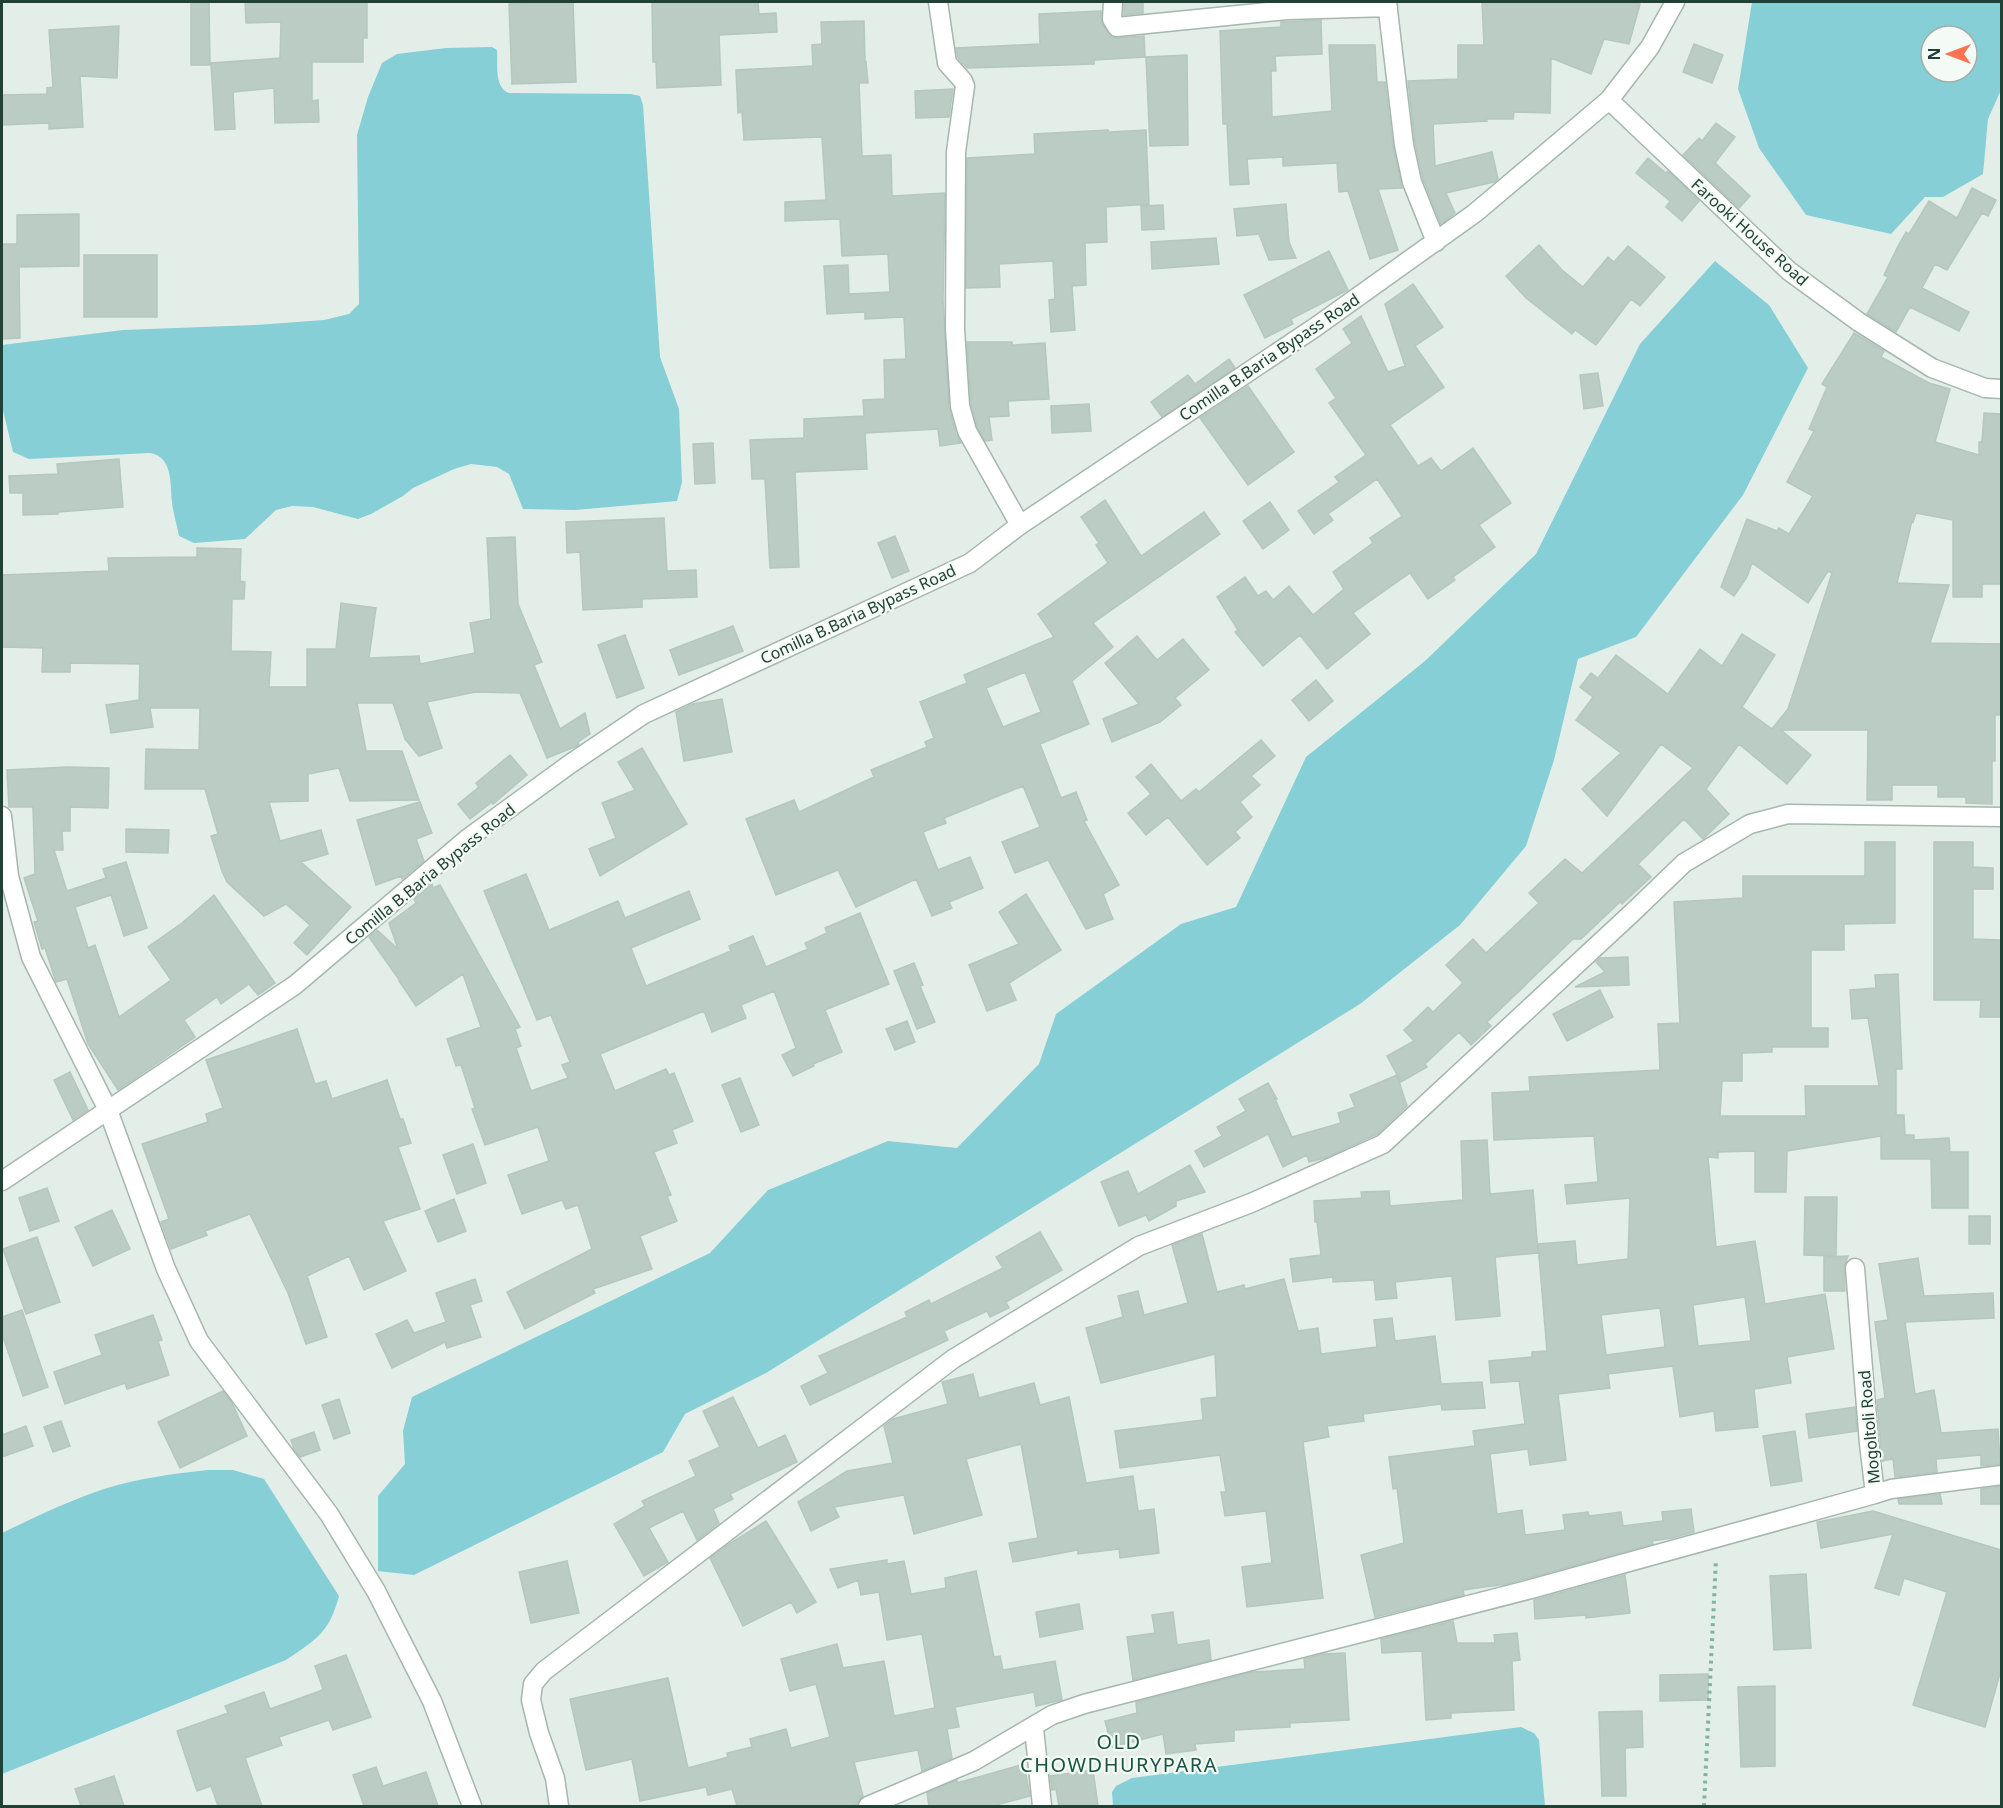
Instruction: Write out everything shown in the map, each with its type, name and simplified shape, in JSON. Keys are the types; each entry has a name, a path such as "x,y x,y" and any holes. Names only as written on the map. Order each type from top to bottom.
{"street":[{"path":"938,2 947,63 965,86 956,152 955,329 960,406 967,431 1020,525"},
{"path":"1113,2 1112,20 1117,27 1287,10 1387,4 1404,145 1412,182 1436,242"},
{"name":"Comilla B.Baria Bypass Road","path":"2,1181 295,985 467,839 570,764 644,714 970,563 1020,525 1307,333 1475,213 1609,100 1650,47 1675,2"},
{"name":"Farooki House Road","path":"1609,100 1789,271 1859,322 1932,368 1985,388 2001,388"},
{"path":"560,1806 555,1778 539,1733 531,1700 533,1684 544,1671 953,1359 1140,1246 1251,1203 1383,1144 1684,863 1750,824 1788,814 2001,817"},
{"path":"2,816 9,876 31,957 108,1110 166,1269 199,1341 329,1514 376,1591 432,1701 472,1806"},
{"name":"Mogoltoli Road","path":"1855,1268 1875,1494 1891,1489 2001,1475"},
{"path":"868,1806 974,1761 1034,1728 1052,1715 1084,1704 1542,1586 1875,1494"},
{"path":"1034,1728 1042,1806"}],"path":[{"path":"1704,1806 1717,1539"}],"water":[{"path":"1752,2 2001,2 2001,90 1988,119 1983,174 1943,197 1925,197 1891,234 1806,215 1759,148 1738,89"},
{"path":"492,47 497,50 499,81 504,90 509,93 640,96 643,105 660,357 679,409 682,482 677,501 575,510 523,509 509,474 497,467 471,464 454,469 413,488 403,496 358,519 313,507 292,506 276,510 245,539 194,543 179,536 169,472 167,465 157,455 150,453 29,459 13,452 2,406 2,345 123,330 256,325 324,320 349,314 359,304 357,135 368,97 382,63 397,54 446,48"},
{"path":"1715,261 1769,305 1808,368 1743,495 1636,637 1578,659 1554,760 1526,846 1460,925 1360,1004 766,1373 685,1414 663,1452 414,1575 378,1571 378,1496 405,1464 403,1431 412,1397 710,1253 768,1190 888,1141 957,1148 1039,1064 1056,1014 1181,924 1236,907 1306,757 1425,661 1536,554 1640,344"},
{"path":"208,1470 233,1470 264,1479 339,1596 326,1627 314,1640 286,1660 2,1774 2,1533 65,1504 117,1485"},
{"path":"1521,1727 1534,1733 1539,1740 1545,1806 1113,1806 1112,1792 1116,1786 1132,1778"}],"building":[{"path":"191,2 209,2 210,65 191,65"},
{"path":"245,2 367,2 367,38 363,38 363,62 312,62 312,101 318,100 319,122 275,123 274,88 233,92 235,129 215,130 211,63 280,58 281,22 246,23"},
{"path":"573,2 576,82 512,84 509,4"},
{"path":"652,2 758,2 759,14 776,13 777,32 719,35 721,85 657,88 656,62 653,62"},
{"path":"1124,2 1143,2 1143,13 1124,15"},
{"path":"1482,2 1630,2 1640,4 1629,44 1604,39 1591,74 1551,58 1550,113 1514,112 1513,119 1433,124 1435,166 1492,152 1498,179 1494,182 1446,193 1455,213 1441,224 1423,179 1415,143 1408,81 1458,79 1458,45 1484,45"},
{"path":"1101,11 1102,24 1112,37 1144,36 1145,57 1094,60 1094,64 967,68 958,58 956,48 1040,44 1039,14"},
{"path":"1321,20 1322,54 1275,56 1276,71 1271,71 1272,117 1332,111 1329,45 1375,45 1377,82 1385,82 1393,146 1402,188 1378,189 1398,250 1370,259 1348,191 1339,192 1337,163 1283,166 1283,157 1247,159 1249,184 1230,185 1227,124 1223,124 1220,31 1281,27 1281,22"},
{"path":"864,21 868,83 859,83 862,156 891,155 892,196 945,193 943,300 949,407 956,434 961,443 940,446 938,429 865,433 867,469 795,472 799,567 770,568 765,479 752,479 750,440 804,438 804,419 864,416 863,400 885,399 884,360 906,359 904,317 865,319 865,312 827,314 824,266 848,265 849,294 890,292 888,254 842,256 840,219 785,221 785,202 826,200 822,137 744,140 742,112 738,113 736,70 813,66 812,45 822,44 821,22"},
{"path":"119,26 117,78 80,76 83,127 49,129 49,123 2,125 2,95 47,94 47,88 53,87 49,30"},
{"path":"1694,44 1723,55 1712,83 1683,72"},
{"path":"1187,55 1188,145 1150,146 1146,57"},
{"path":"953,89 949,117 916,118 915,91"},
{"path":"1716,123 1735,137 1715,163 1750,196 1739,208 1683,155 1699,138 1702,141"},
{"path":"1108,130 1109,132 1146,130 1149,204 1106,207 1107,242 1085,243 1086,285 1072,286 1075,330 1051,332 1049,300 1055,299 1053,261 999,264 1000,287 966,288 967,158 1035,154 1034,134"},
{"path":"1648,158 1666,173 1668,171 1699,201 1682,221 1666,207 1670,201 1636,173"},
{"path":"1972,188 1996,200 1988,216 1982,213 1947,270 1935,264 1922,288 1969,312 1959,331 1910,307 1896,332 1867,314 1888,277 1884,275 1897,248 1906,232 1909,234 1929,201 1957,218"},
{"path":"1286,204 1289,242 1296,258 1269,260 1259,234 1237,236 1234,209"},
{"path":"1163,205 1164,229 1142,230 1141,206"},
{"path":"79,214 79,266 19,267 20,338 2,339 2,244 17,244 17,215"},
{"path":"1216,238 1219,264 1152,269 1151,242"},
{"path":"1539,245 1562,270 1583,287 1608,257 1614,262 1628,246 1665,277 1640,306 1631,299 1596,345 1575,330 1572,334 1526,298 1506,276"},
{"path":"1329,251 1348,290 1291,319 1293,324 1265,338 1244,295"},
{"path":"84,255 157,255 157,317 84,317"},
{"path":"1413,284 1443,327 1415,346 1444,387 1390,425 1418,466 1431,458 1441,471 1473,448 1511,503 1479,525 1495,547 1453,577 1455,580 1428,599 1410,573 1353,613 1370,634 1327,669 1300,635 1263,666 1235,632 1238,630 1217,597 1245,577 1258,596 1266,591 1273,600 1289,586 1313,615 1344,589 1333,572 1373,543 1370,538 1402,516 1377,479 1328,514 1333,520 1314,534 1298,511 1339,482 1335,477 1366,455 1329,403 1336,398 1316,369 1352,343 1343,329 1361,316 1388,372 1405,366 1385,304"},
{"path":"1854,333 1884,351 1881,357 1929,383 1950,389 1935,442 1979,455 1984,413 2001,414 2001,584 1982,584 1982,597 1953,597 1953,520 1916,513 1897,583 1949,585 1930,643 2001,644 2001,715 1995,715 1992,804 1966,803 1966,797 1938,797 1938,785 1892,785 1892,800 1867,800 1868,730 1781,730 1811,755 1787,784 1739,744 1706,789 1729,814 1703,839 1684,819 1638,864 1651,877 1622,904 1620,902 1581,939 1573,939 1487,1022 1491,1026 1471,1045 1459,1032 1425,1064 1427,1067 1401,1082 1387,1056 1414,1041 1404,1030 1428,1007 1433,1012 1463,983 1446,965 1473,939 1486,953 1539,903 1529,893 1565,859 1582,873 1693,768 1661,744 1607,816 1582,789 1621,753 1576,720 1593,697 1580,687 1591,673 1598,678 1616,655 1668,694 1700,649 1722,666 1742,634 1775,655 1742,707 1772,729 1788,709 1832,573 1828,571 1808,603 1752,563 1747,577 1734,596 1721,587 1747,519 1777,531 1779,528 1789,534 1813,496 1787,482 1814,431 1809,429 1827,387 1822,384"},
{"path":"967,342 1012,342 1012,345 1045,343 1049,399 1008,401 1009,416 989,417 992,440 985,441 977,427 971,404"},
{"path":"1229,359 1235,368 1162,417 1151,402 1188,375 1195,384"},
{"path":"1598,373 1603,406 1584,409 1580,375"},
{"path":"1248,386 1294,452 1248,485 1200,418"},
{"path":"1089,404 1091,431 1052,433 1051,406"},
{"path":"713,443 715,483 695,484 693,444"},
{"path":"119,459 123,507 23,515 23,493 10,493 9,476 58,474 57,464"},
{"path":"1105,500 1141,556 1204,512 1220,534 1093,623 1113,647 1072,681 1089,724 1040,744 1061,798 1076,792 1087,820 1084,821 1119,885 1103,894 1113,919 1086,929 1048,860 1015,873 1002,842 1040,827 1023,786 944,818 946,823 923,832 938,870 970,857 983,888 949,902 952,908 932,916 916,879 856,907 838,870 776,895 746,819 794,800 799,812 874,777 871,770 927,747 925,742 934,738 920,702 967,683 964,675 1054,637 1038,614 1108,563 1096,545 1099,543 1081,517","holes":["1025,672 1041,712 1003,727 986,688"]},
{"path":"1270,502 1289,530 1263,549 1243,521"},
{"path":"664,518 667,571 696,570 697,597 642,599 642,607 583,610 580,552 567,553 566,522"},
{"path":"895,536 909,571 892,578 878,543"},
{"path":"515,537 518,604 542,662 534,665 560,729 585,713 590,734 578,742 577,746 547,758 520,693 475,692 427,702 442,748 419,756 405,739 393,703 357,703 366,751 402,751 419,800 350,801 339,768 308,774 308,801 269,802 280,841 321,830 328,854 301,862 351,907 307,955 294,943 310,925 286,904 264,916 227,882 211,836 218,834 205,789 145,789 146,749 199,750 200,708 150,708 153,727 111,733 106,705 139,700 140,664 70,663 70,672 42,672 43,648 2,647 2,575 109,571 108,558 197,557 197,548 241,549 240,581 245,582 244,599 232,599 231,651 271,652 269,687 307,687 307,649 336,649 341,603 376,608 369,658 419,656 420,664 475,653 470,623 491,619 487,538"},
{"path":"733,626 743,651 679,675 670,650"},
{"path":"625,635 644,688 617,698 598,645"},
{"path":"1137,636 1157,660 1183,639 1209,670 1175,698 1181,705 1160,722 1112,742 1103,719 1139,704 1105,663"},
{"path":"1316,680 1333,701 1309,721 1292,700"},
{"path":"722,699 732,752 684,761 676,712 693,704"},
{"path":"1261,740 1275,756 1251,776 1260,785 1240,802 1252,817 1235,832 1240,838 1207,865 1168,817 1146,835 1128,813 1151,794 1136,777 1151,764 1181,801 1196,789 1199,792"},
{"path":"642,748 687,824 600,876 589,849 616,838 602,803 635,790 618,762"},
{"path":"510,755 527,775 493,804 492,802 470,819 458,804 479,787 476,783"},
{"path":"68,767 109,768 108,808 70,807 70,831 62,831 63,850 54,850 67,891 106,878 103,869 126,862 147,928 124,936 111,895 75,907 88,948 95,945 119,1017 171,980 148,947 182,923 214,895 275,983 258,995 249,984 221,1004 217,997 184,1020 195,1037 118,1090 88,1044 67,979 56,982 45,948 42,949 34,922 38,921 24,878 35,874 33,807 9,807 7,770"},
{"path":"420,802 432,833 416,839 424,861 402,879 401,876 376,885 357,820"},
{"path":"126,829 169,830 168,853 126,852"},
{"path":"1865,842 1895,842 1895,923 1844,924 1844,950 1811,950 1811,1028 1828,1028 1828,1047 1772,1047 1772,1052 1742,1053 1742,1081 1722,1081 1720,1116 1806,1116 1805,1086 1879,1086 1868,1018 1852,1019 1850,990 1876,988 1875,975 1898,974 1902,1069 1896,1069 1896,1115 1904,1115 1905,1135 1914,1135 1914,1140 1949,1138 1950,1152 1968,1152 1968,1208 1932,1208 1931,1159 1881,1159 1881,1136 1787,1151 1786,1192 1755,1192 1755,1151 1718,1152 1718,1158 1708,1157 1716,1247 1755,1241 1765,1304 1825,1294 1834,1349 1787,1357 1791,1383 1754,1389 1758,1427 1716,1431 1714,1411 1680,1417 1673,1366 1608,1374 1610,1388 1558,1394 1566,1460 1530,1465 1528,1449 1490,1454 1497,1514 1522,1510 1525,1535 1565,1530 1563,1515 1588,1512 1589,1516 1621,1512 1623,1526 1663,1521 1662,1512 1691,1509 1694,1532 1652,1541 1653,1544 1506,1584 1463,1590 1464,1595 1375,1617 1361,1555 1404,1543 1397,1488 1393,1489 1389,1457 1475,1446 1473,1431 1525,1424 1519,1381 1491,1383 1489,1361 1532,1357 1532,1352 1547,1351 1538,1244 1575,1241 1577,1265 1628,1259 1630,1198 1567,1204 1565,1185 1598,1182 1594,1136 1494,1140 1492,1093 1530,1091 1529,1077 1660,1070 1658,1024 1680,1023 1674,902 1743,898 1743,876 1865,876","holes":["1745,1297 1751,1341 1698,1346 1693,1305","1660,1308 1665,1347 1606,1355 1601,1315"]},
{"path":"1934,842 1973,842 1973,867 1993,868 1993,889 1973,889 1973,939 2001,940 2001,1017 1980,1017 1981,1000 1934,1000"},
{"path":"526,874 549,930 618,901 625,918 689,891 700,919 631,948 646,986 731,951 729,946 753,936 766,967 808,949 805,943 827,933 825,928 860,913 889,984 825,1010 842,1052 813,1064 814,1066 793,1076 782,1055 796,1048 774,991 741,1005 746,1018 712,1032 704,1011 600,1054 615,1091 666,1069 669,1075 674,1073 693,1121 672,1130 677,1143 654,1152 671,1195 667,1196 677,1221 640,1236 652,1269 593,1289 595,1293 525,1329 507,1292 592,1249 578,1205 566,1209 562,1200 522,1214 508,1175 549,1161 538,1127 485,1145 472,1109 475,1108 461,1065 456,1066 447,1039 481,1027 463,974 416,1006 369,937 377,930 398,949 389,923 416,903 414,899 432,884 433,888 440,885 520,1027 515,1029 521,1046 516,1048 531,1091 568,1078 562,1065 570,1062 551,1015 537,1020 484,891"},
{"path":"1026,894 1061,950 1009,983 1016,1000 987,1011 969,965 1019,944 999,912"},
{"path":"1628,957 1629,985 1575,987 1605,972 1596,962 1600,958"},
{"path":"914,963 923,985 920,986 935,1022 917,1029 894,971"},
{"path":"1600,990 1613,1017 1567,1041 1553,1014"},
{"path":"907,1021 915,1042 895,1050 886,1029"},
{"path":"297,1029 315,1084 326,1081 332,1099 387,1080 411,1143 398,1147 420,1209 383,1221 406,1271 364,1290 349,1256 307,1276 327,1337 306,1344 288,1293 250,1214 205,1231 207,1235 171,1249 161,1222 169,1219 142,1144 208,1122 206,1114 223,1108 206,1060"},
{"path":"70,1072 88,1110 73,1120 54,1080"},
{"path":"1397,1075 1407,1106 1377,1134 1325,1158 1309,1162 1307,1155 1283,1167 1268,1134 1204,1167 1195,1151 1222,1136 1217,1127 1246,1111 1239,1099 1268,1083 1292,1137 1341,1123 1338,1113 1355,1107 1350,1095"},
{"path":"740,1078 759,1125 741,1132 722,1085"},
{"path":"1487,1140 1490,1194 1533,1190 1538,1253 1495,1257 1500,1316 1456,1320 1452,1276 1395,1282 1397,1298 1376,1300 1374,1280 1333,1282 1333,1277 1293,1282 1290,1259 1321,1255 1314,1201 1362,1198 1361,1192 1389,1191 1390,1206 1463,1200 1461,1141"},
{"path":"473,1144 486,1183 457,1194 443,1155"},
{"path":"1190,1165 1205,1192 1176,1201 1176,1206 1149,1221 1146,1215 1119,1226 1101,1182 1128,1171 1138,1194"},
{"path":"47,1188 59,1221 30,1231 19,1198"},
{"path":"1805,1197 1837,1197 1836,1256 1804,1255"},
{"path":"454,1199 466,1231 438,1242 425,1211"},
{"path":"112,1210 130,1249 93,1266 75,1227"},
{"path":"1969,1216 1990,1216 1990,1244 1969,1244"},
{"path":"1040,1232 1062,1270 1006,1302 1009,1308 990,1317 987,1311 944,1331 948,1340 810,1405 801,1386 828,1373 819,1356 907,1317 905,1312 929,1300 931,1304 1003,1268 996,1257"},
{"path":"1202,1234 1217,1292 1244,1285 1245,1289 1284,1279 1298,1331 1318,1328 1321,1354 1377,1347 1374,1320 1392,1318 1395,1341 1435,1336 1441,1384 1482,1382 1485,1408 1442,1410 1441,1404 1363,1414 1364,1421 1327,1426 1329,1437 1303,1442 1323,1598 1247,1607 1242,1567 1272,1563 1266,1511 1225,1516 1221,1492 1226,1492 1220,1455 1120,1468 1115,1431 1203,1420 1201,1399 1217,1397 1215,1354 1101,1383 1086,1328 1123,1317 1118,1296 1138,1291 1144,1315 1188,1303 1172,1245"},
{"path":"37,1237 60,1302 26,1314 3,1249"},
{"path":"1848,1256 1844,1268 1845,1291 1824,1291 1824,1257"},
{"path":"1918,1258 1924,1296 1993,1293 1994,1318 1905,1322 1915,1394 1934,1390 1941,1433 1998,1429 2000,1464 1981,1466 1981,1455 1936,1459 1937,1472 1895,1477 1893,1459 1882,1461 1877,1400 1885,1398 1875,1322 1888,1320 1879,1264"},
{"path":"475,1279 482,1301 470,1305 481,1337 447,1348 445,1342 392,1368 376,1334 407,1320 414,1333 446,1322 436,1293"},
{"path":"22,1310 48,1387 23,1396 2,1334 2,1317"},
{"path":"153,1315 162,1340 158,1341 169,1375 127,1389 125,1383 65,1404 54,1372 102,1355 95,1335"},
{"path":"973,1374 979,1398 1034,1383 1040,1405 1069,1397 1086,1483 1133,1476 1138,1511 1154,1509 1159,1553 1120,1558 1119,1549 1078,1554 1078,1550 1013,1562 1009,1543 1038,1538 1021,1444 966,1459 982,1515 914,1534 904,1495 834,1507 839,1517 811,1531 798,1502 847,1471 893,1463 884,1426 893,1419 948,1404 942,1382"},
{"path":"223,1391 232,1403 247,1436 180,1468 158,1422"},
{"path":"733,1397 758,1448 785,1435 797,1462 730,1494 733,1499 713,1509 719,1523 697,1540 683,1511 649,1528 668,1562 644,1576 614,1524 645,1506 642,1501 696,1476 689,1461 720,1447 703,1411"},
{"path":"339,1399 350,1433 334,1439 322,1405"},
{"path":"1855,1407 1857,1431 1809,1438 1806,1414"},
{"path":"61,1421 70,1446 53,1452 44,1427"},
{"path":"26,1426 33,1446 2,1457 2,1435"},
{"path":"1795,1431 1802,1481 1771,1486 1763,1436"},
{"path":"314,1432 320,1450 300,1457 291,1440"},
{"path":"2001,1486 2001,1504 1981,1504 1981,1489"},
{"path":"1940,1494 1942,1504 1899,1504 1898,1499"},
{"path":"1873,1511 2001,1550 2001,1670 1985,1727 1913,1705 1947,1592 1904,1578 1899,1595 1875,1588 1893,1534 1821,1548 1817,1522"},
{"path":"766,1521 816,1602 797,1613 791,1602 743,1626 710,1558"},
{"path":"887,1560 887,1564 904,1561 911,1594 946,1588 945,1578 976,1571 994,1657 1000,1656 1003,1670 1055,1661 1062,1700 1036,1706 1034,1692 955,1707 959,1727 947,1729 952,1758 922,1771 918,1750 854,1762 863,1796 857,1804 847,1806 737,1806 732,1789 708,1795 706,1787 640,1801 632,1759 586,1770 570,1699 668,1678 688,1768 728,1757 727,1753 752,1747 750,1739 786,1729 791,1748 830,1737 816,1684 790,1691 781,1659 837,1644 843,1668 884,1661 894,1716 935,1708 922,1634 887,1640 879,1592 861,1595 858,1580 838,1588 830,1569"},
{"path":"567,1561 579,1613 531,1623 519,1572"},
{"path":"1806,1574 1811,1648 1774,1650 1770,1576"},
{"path":"1625,1575 1630,1613 1586,1618 1586,1615 1535,1619 1534,1600"},
{"path":"1079,1604 1083,1629 1040,1637 1036,1612"},
{"path":"1173,1612 1177,1645 1209,1640 1211,1660 1133,1680 1127,1637 1155,1633 1152,1615"},
{"path":"1453,1621 1457,1643 1495,1643 1494,1635 1517,1633 1520,1660 1512,1661 1514,1710 1451,1713 1451,1718 1426,1720 1422,1651 1382,1653 1381,1639"},
{"path":"1345,1653 1349,1720 1290,1723 1290,1727 1234,1730 1234,1741 1195,1744 1196,1750 1166,1754 1163,1734 1112,1747 1105,1721 1137,1713 1136,1702 1253,1672 1305,1669 1304,1659 1323,1654"},
{"path":"346,1655 371,1717 333,1730 329,1720 279,1737 282,1745 245,1758 262,1806 218,1806 211,1786 197,1791 177,1731 228,1713 225,1706 264,1692 270,1709 320,1691 323,1689 315,1666"},
{"path":"1708,1674 1708,1700 1660,1701 1660,1675"},
{"path":"1775,1686 1775,1766 1741,1767 1738,1687"},
{"path":"1642,1711 1643,1747 1625,1748 1626,1796 1602,1796 1599,1712"},
{"path":"1024,1764 1030,1796 992,1806 929,1806 927,1793 957,1780 957,1783"},
{"path":"376,1767 383,1786 426,1772 438,1806 364,1806 353,1775"},
{"path":"1093,1770 1098,1806 1059,1806 1056,1789 1052,1790 1050,1776"},
{"path":"114,1776 124,1806 81,1806 75,1789"}],"district":[{"name":"OLD CHOWDHURYPARA","path":"1119,1752"}]}
